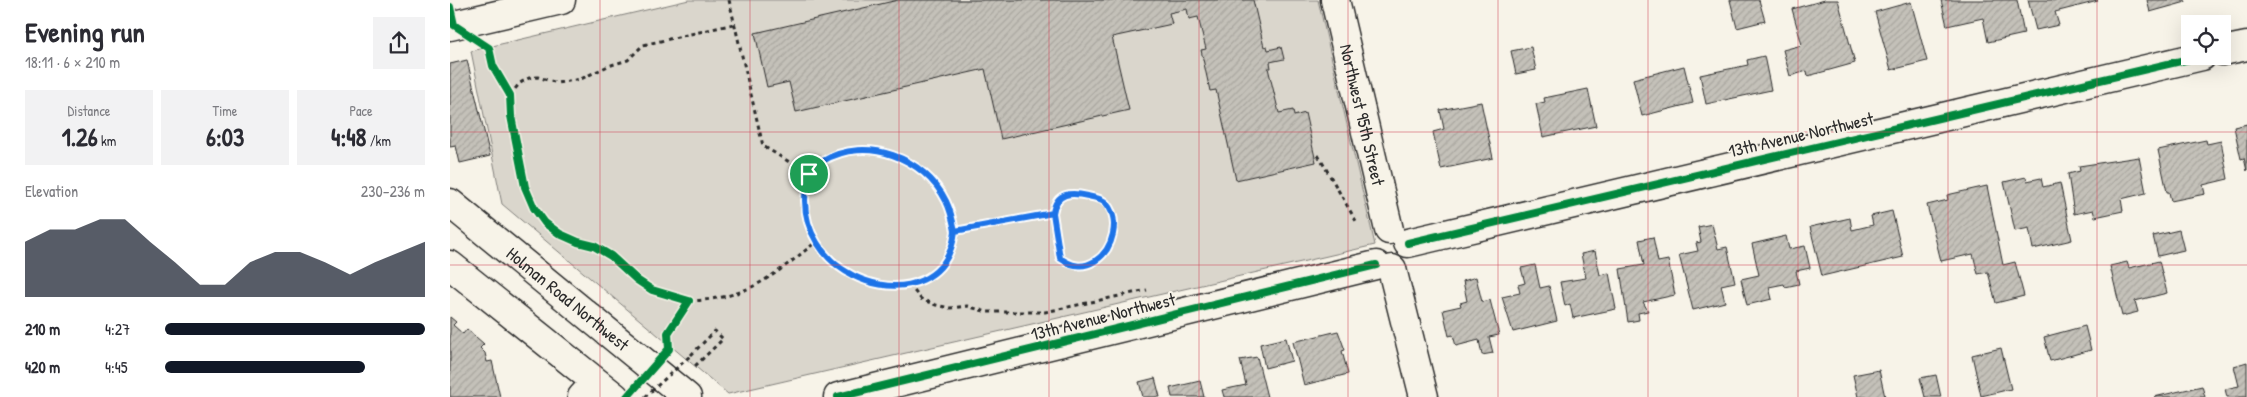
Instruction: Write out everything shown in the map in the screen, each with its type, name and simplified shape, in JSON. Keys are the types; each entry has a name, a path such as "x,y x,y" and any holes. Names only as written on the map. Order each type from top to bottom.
{"street":[{"path":"451,19 561,0"},
{"name":"Northwest 95th Street","path":"1335,0 1398,236"},
{"path":"2231,49 2247,46"},
{"name":"13th Avenue Northwest","path":"1398,236 2181,61"},
{"name":"Holman Road Northwest","path":"450,202 687,397"},
{"path":"1398,236 1406,257 1399,266 1384,267 1424,397"},
{"path":"450,265 597,392"},
{"name":"13th Avenue Northwest","path":"838,397 1384,267"}],"path":[{"path":"729,0 763,146 809,174"},
{"path":"509,95 520,83 529,78 538,77 557,83 581,79 608,66 628,60 643,45 734,24"},
{"path":"849,151 889,153 906,160 935,185 946,200 955,231 953,247 945,262 933,273 908,284 892,287 861,280 829,259 810,233 804,203 809,174 822,161 849,151"},
{"path":"1318,155 1358,226"},
{"path":"1071,192 1102,200 1107,203 1113,220 1114,233 1110,246 1097,260 1086,265 1070,265 1060,258 1053,213 1054,204 1071,192"},
{"path":"955,231 1053,213"},
{"path":"680,299 689,301 706,300 738,294 757,286 816,242"},
{"path":"908,284 921,299 936,305 950,308 967,306 987,312 1045,312 1151,290"},
{"path":"684,310 689,301"},
{"path":"645,397 715,331 723,339 693,369"}],"shaded area":[{"path":"689,0 1318,0 1375,245 728,394 502,204 471,51"}],"building":[{"path":"898,0 1253,0 1264,47 1267,46 1268,50 1281,47 1284,59 1270,62 1271,68 1268,68 1279,113 1293,110 1294,116 1305,113 1316,162 1236,180 1216,90 1210,91 1201,50 1206,49 1198,17 1189,19 1187,9 1169,13 1172,24 1112,37 1129,110 1001,139 985,69 796,112 789,82 767,87 755,33"},
{"path":"1730,0 1759,0 1765,21 1737,28"},
{"path":"1825,0 1838,0 1855,63 1808,76 1807,71 1790,76 1783,50 1802,45 1792,9"},
{"path":"1941,0 2017,0 2024,34 1988,42 1983,18 1947,26"},
{"path":"2028,0 2098,1 2055,12 2059,25 2036,30"},
{"path":"2147,0 2185,0 2186,2 2150,12"},
{"path":"1911,2 1927,61 1891,70 1875,12"},
{"path":"1531,47 1536,70 1516,74 1511,51"},
{"path":"1764,56 1771,90 1706,104 1700,75 1748,65 1747,60"},
{"path":"467,60 490,156 460,163 456,146 450,147 450,64"},
{"path":"1684,66 1693,103 1642,116 1633,79"},
{"path":"1588,89 1596,126 1543,137 1536,104 1545,102 1544,98"},
{"path":"1481,102 1493,158 1441,169 1433,132 1444,129 1440,110"},
{"path":"2247,124 2247,171 2244,158 2241,159 2234,127"},
{"path":"2206,140 2207,144 2221,141 2228,179 2203,185 2205,194 2171,201 2169,192 2167,192 2158,150"},
{"path":"2139,157 2146,193 2121,199 2123,211 2095,217 2093,210 2074,214 2068,174 2080,171 2079,166"},
{"path":"2026,177 2027,181 2041,178 2043,187 2060,183 2072,240 2033,249 2029,228 2015,231 2004,182"},
{"path":"1987,186 2003,265 2015,262 2024,296 1996,303 1988,272 1978,274 1973,254 1941,261 1927,205 1948,200 1947,195"},
{"path":"1892,211 1903,257 1822,276 1810,227 1850,218 1852,230 1873,225 1871,216"},
{"path":"1712,224 1718,249 1727,247 1735,282 1721,285 1725,302 1693,310 1679,255 1698,251 1696,243 1701,242 1698,227"},
{"path":"2179,230 2184,250 2158,256 2153,236"},
{"path":"1786,236 1789,249 1805,246 1810,268 1796,271 1799,284 1785,287 1784,284 1769,287 1772,299 1747,305 1741,279 1759,275 1752,244"},
{"path":"1653,237 1658,262 1668,260 1675,295 1643,302 1648,311 1638,313 1639,320 1628,322 1620,269 1644,265 1639,240"},
{"path":"1595,251 1600,275 1609,273 1616,309 1573,318 1570,304 1565,306 1560,282 1586,278 1581,254"},
{"path":"2159,261 2167,293 2135,301 2138,312 2122,316 2110,266 2127,262 2129,268"},
{"path":"1535,265 1540,288 1549,286 1557,321 1513,332 1502,297 1520,293 1518,285 1525,283 1521,268"},
{"path":"1476,277 1482,302 1490,300 1499,335 1489,337 1493,353 1482,355 1479,340 1456,346 1453,335 1449,336 1443,310 1461,306 1460,303 1467,301 1463,281"},
{"path":"450,317 456,322 453,325 463,334 467,329 484,344 480,348 485,353 487,362 492,361 500,397 450,397"},
{"path":"2085,326 2091,350 2050,361 2044,337"},
{"path":"1338,331 1345,350 1342,351 1348,374 1304,385 1293,342"},
{"path":"1286,338 1292,361 1265,368 1260,344"},
{"path":"2001,348 2011,389 1981,396 1972,355"},
{"path":"1257,357 1267,397 1224,397 1222,390 1246,385 1240,360"},
{"path":"2247,362 2247,397 2227,397 2225,389 2239,386 2234,366"},
{"path":"1879,370 1885,397 1858,397 1853,375"},
{"path":"1936,375 1941,397 1925,397 1920,378"},
{"path":"1155,378 1160,397 1143,397 1139,382"},
{"path":"1200,381 1204,397 1172,397 1170,388"},
{"path":"2202,386 2205,397 2154,397"}],"cycle path":[{"path":"450,7 454,25 489,48 493,66 510,95 511,116 525,187 534,208 545,223 560,234 578,242 594,246 611,256 637,280 652,290 689,301 668,333 669,349 627,397"},
{"path":"1408,243 2181,61"},
{"path":"838,397 1376,265"}],"route":[{"path":"809,174 804,190 805,217 810,233 816,242 829,259 845,271 861,280 892,287 918,281 933,273 945,262 953,247 955,231 1053,213 1054,204 1071,192 1107,203 1113,220 1114,233 1110,246 1097,260 1086,265 1070,265 1060,258 1053,213 996,223 955,231 946,200 935,185 906,160 889,153 864,150 849,151 822,161 809,174"}]}
